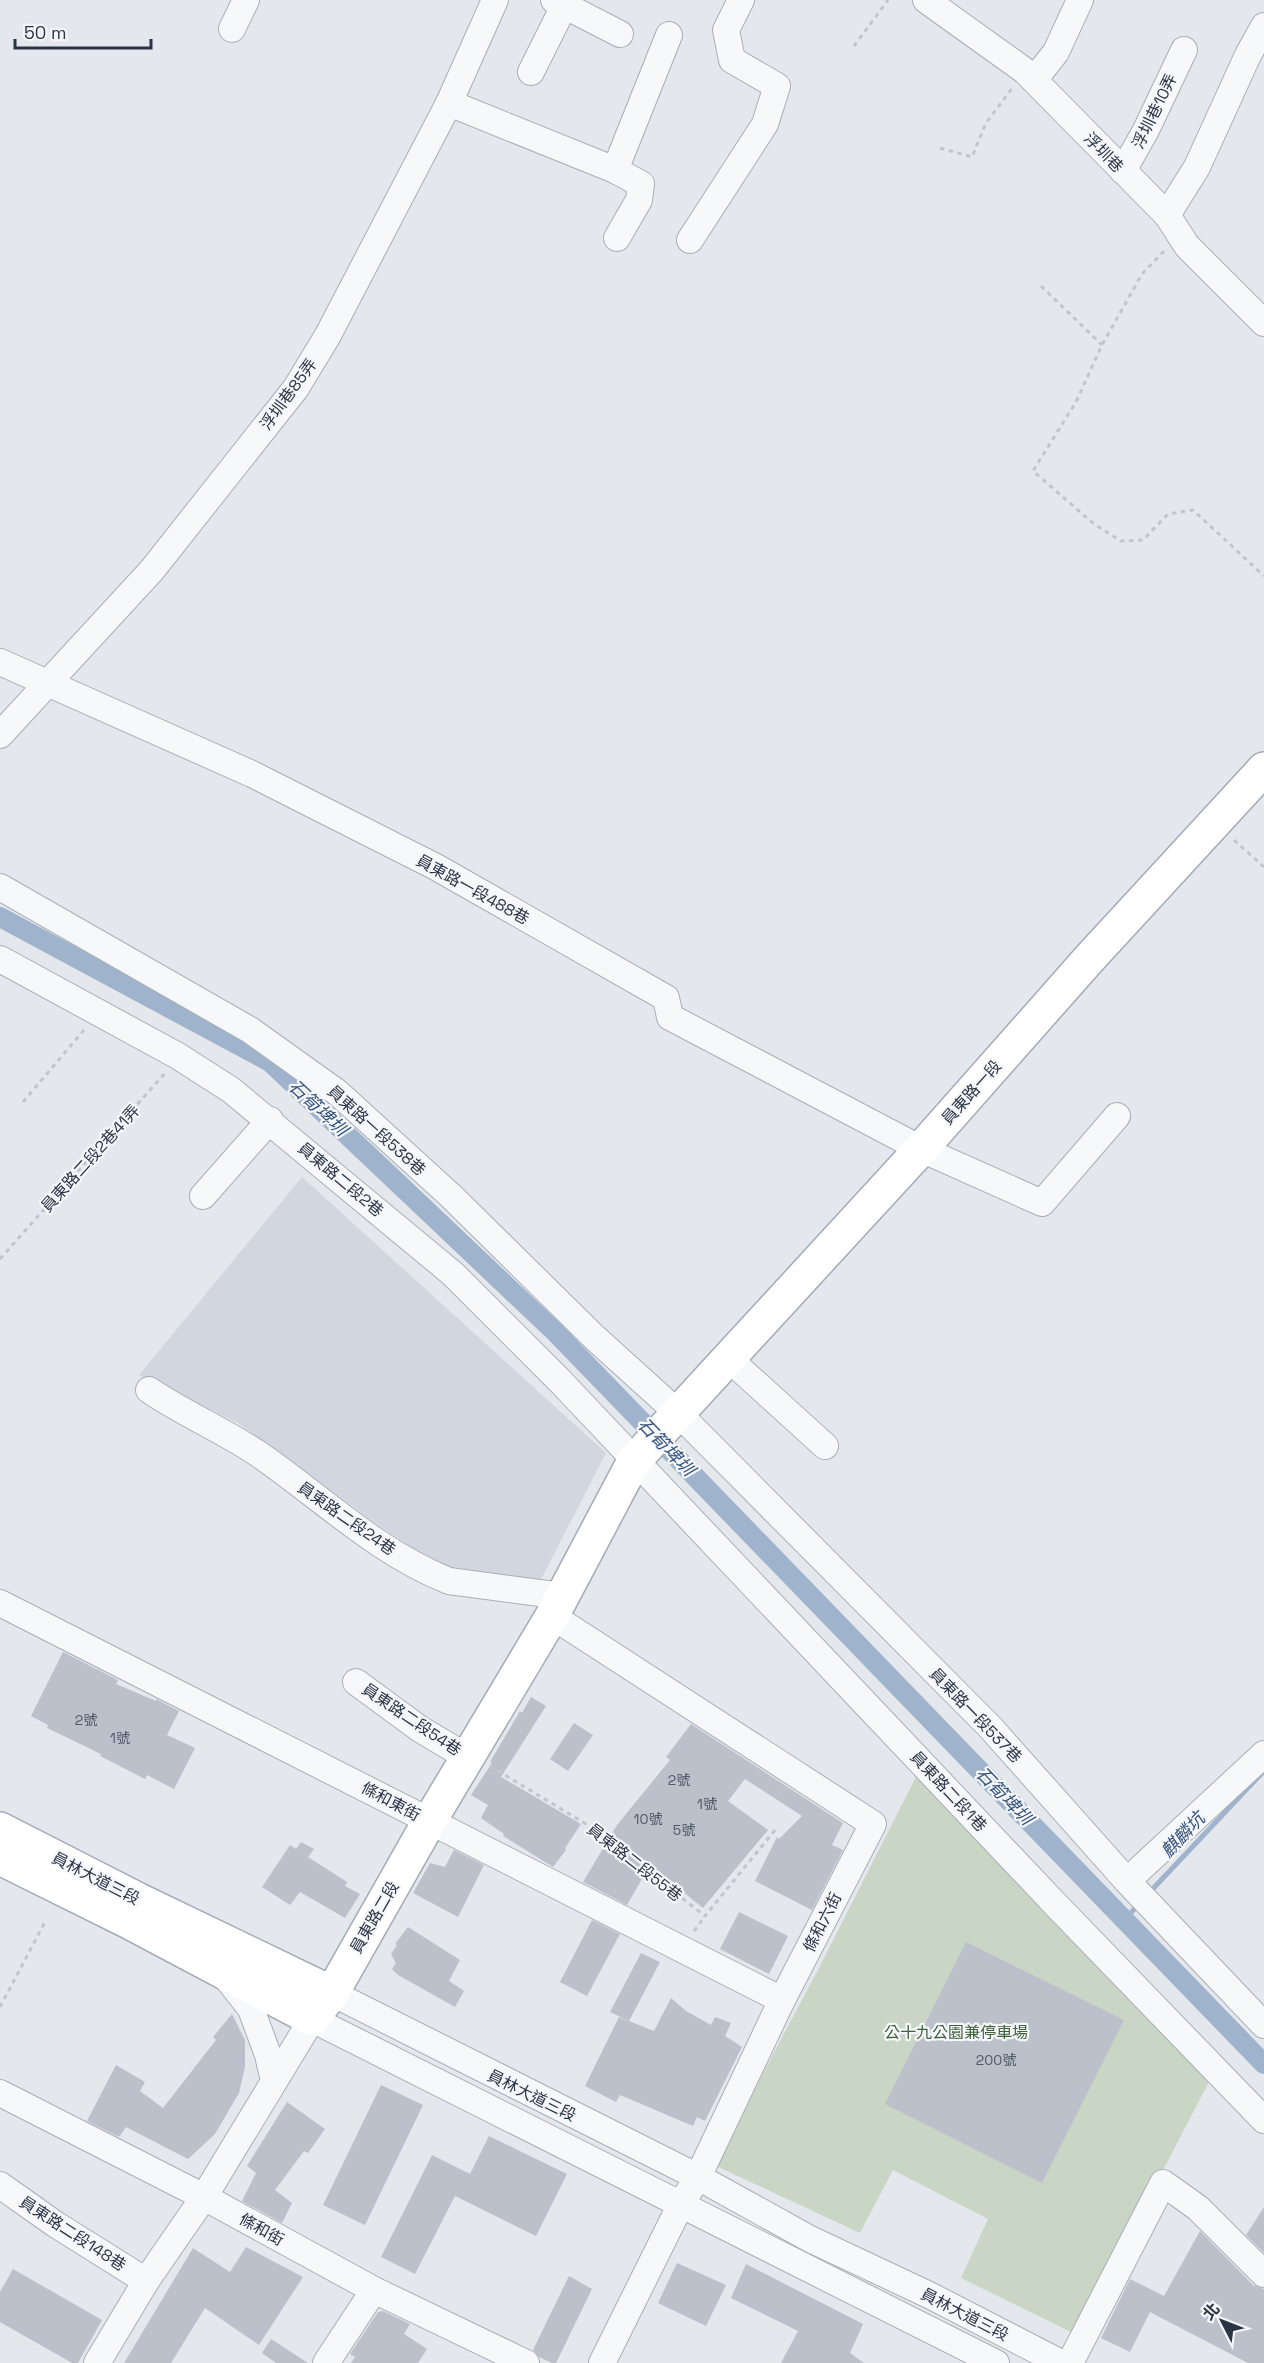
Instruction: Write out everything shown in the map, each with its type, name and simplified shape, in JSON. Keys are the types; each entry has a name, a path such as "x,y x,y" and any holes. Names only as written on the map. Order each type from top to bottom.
{"main road":[{"name":"員東路一段","path":"634,1461 921,1149 1097,950 1264,769"},
{"name":"員東路二段","path":"312,2019 332,1992 467,1757 558,1606 634,1461"},
{"name":"員林大道三段","path":"0,1829 137,1899 332,1992"},
{"name":"員林大道三段","path":"0,1858 312,2019"}],"street":[{"path":"232,29 246,0"},
{"path":"690,240 765,124 777,86 732,60 726,30 741,0"},
{"name":"浮圳巷","path":"926,0 1030,76 1123,171 1173,225 1188,246 1264,323"},
{"path":"1030,76 1056,52 1080,0"},
{"name":"浮圳巷85弄","path":"0,735 153,570 296,388 328,335 449,103 493,1"},
{"path":"531,72 559,3 620,34"},
{"path":"1173,225 1248,55 1264,26"},
{"path":"615,170 669,35"},
{"name":"浮圳巷10弄","path":"1123,171 1146,130 1184,50"},
{"path":"449,103 615,170 641,184 639,200 617,238"},
{"name":"員東路一段488巷","path":"0,662 252,774 436,867 666,998 670,1017 921,1149"},
{"name":"員東路一段538巷","path":"0,887 250,1030 338,1093 452,1197 594,1337 679,1414"},
{"name":"員東路二段2巷","path":"0,959 178,1056 231,1090 270,1120 453,1274 552,1373 634,1461"},
{"path":"921,1149 1041,1203 1117,1116"},
{"path":"203,1196 270,1120"},
{"path":"729,1359 825,1446"},
{"name":"員東路二段24巷","path":"149,1390 258,1454 378,1544 436,1575 449,1581 558,1606"},
{"name":"員東路一段537巷","path":"679,1414 990,1727 1127,1881 1264,2025"},
{"name":"員東路二段1巷","path":"634,1461 752,1582 1057,1906 1264,2121"},
{"name":"條和東街","path":"0,1603 782,2000"},
{"name":"條和六街","path":"558,1606 873,1824 782,2000 698,2177 681,2204 602,2363"},
{"name":"員東路二段54巷","path":"356,1682 420,1729 467,1757"},
{"path":"1127,1881 1264,1754"},
{"path":"224,1974 251,2009 268,2055 274,2081"},
{"name":"員林大道三段","path":"332,1992 698,2177 810,2239 929,2295 1061,2363"},
{"name":"員林大道三段","path":"312,2019 996,2363"},
{"name":"員東路二段","path":"97,2363 146,2281 204,2197 312,2019"},
{"name":"條和街","path":"0,2093 204,2197 374,2290 526,2363"},
{"path":"1070,2363 1163,2183 1198,2208 1264,2274"},
{"name":"員東路二段148巷","path":"0,2184 55,2224 146,2281"},
{"path":"326,2363 374,2290"}],"path":[{"path":"854,46 888,0"},
{"path":"940,148 972,157 986,123 1030,76"},
{"path":"1173,225 1102,345 1076,402 1033,471 1094,524 1121,542 1143,540 1168,514 1193,510 1264,576"},
{"path":"1041,286 1102,345"},
{"path":"1216,823 1264,867"},
{"path":"23,1102 100,1012"},
{"name":"員東路二段2巷41弄","path":"0,1259 178,1056"},
{"name":"員東路二段55巷","path":"467,1757 492,1766 591,1827 705,1916 774,1830"},
{"path":"0,2007 46,1920"}],"shaded area":[{"path":"302,1177 606,1453 537,1587 459,1579 374,1522 238,1423 139,1375"}],"green space":[{"name":"公十九公園兼停車場","path":"917,1775 1211,2078 1077,2335 961,2278 988,2219 893,2170 860,2233 714,2165 819,1968"}],"building":[{"path":"63,1652 118,1680 116,1684 156,1701 156,1699 179,1711 167,1735 195,1748 174,1789 147,1775 145,1779 100,1756 101,1754 47,1728 48,1725 31,1716"},
{"path":"531,1697 546,1706 501,1777 581,1824 553,1867 503,1836 504,1834 481,1818 488,1805 471,1795 492,1763 490,1762 520,1711 522,1713"},
{"path":"574,1723 593,1735 568,1771 550,1759"},
{"path":"691,1724 843,1823 832,1845 843,1850 812,1910 755,1881 777,1837 779,1839 802,1816 745,1779 728,1801 768,1830 703,1908 650,1865 627,1905 583,1882 617,1825 670,1760 666,1757"},
{"path":"301,1842 314,1849 308,1857 347,1882 345,1886 360,1894 345,1918 300,1892 290,1905 262,1887 290,1845 296,1849"},
{"path":"454,1850 484,1865 458,1917 413,1893 430,1863 445,1867"},
{"path":"739,1912 788,1936 769,1974 720,1949"},
{"path":"592,1920 620,1934 587,1996 560,1982"},
{"path":"408,1927 460,1960 449,1981 464,1991 455,2007 398,1975 392,1969 396,1963 391,1954 397,1945 395,1944"},
{"path":"966,1942 1124,2020 1042,2183 885,2104"},
{"path":"641,1953 660,1962 629,2021 610,2012"},
{"path":"671,1998 686,2011 711,2025 715,2017 731,2023 725,2036 742,2047 705,2121 697,2117 693,2126 620,2095 616,2102 585,2086 619,2017 654,2031"},
{"path":"232,2014 245,2040 245,2067 239,2093 215,2134 188,2159 126,2127 119,2137 87,2121 116,2065 145,2082 140,2091 163,2108 216,2040 213,2037"},
{"path":"381,2085 423,2105 365,2225 323,2205"},
{"path":"287,2102 325,2129 308,2153 304,2151 275,2190 292,2203 282,2223 242,2201 256,2173 247,2166"},
{"path":"489,2136 567,2174 536,2236 455,2196 415,2274 381,2257 432,2155 470,2174"},
{"path":"1264,2207 1264,2253 1246,2235"},
{"path":"1200,2231 1253,2285 1264,2289 1264,2363 1248,2363 1150,2312 1130,2352 1101,2338 1130,2279 1164,2296"},
{"path":"246,2247 303,2277 259,2345 205,2308 171,2363 124,2363 193,2248 230,2272"},
{"path":"677,2263 726,2285 706,2326 658,2303"},
{"path":"746,2264 863,2324 850,2353 864,2363 781,2363 798,2331 731,2298"},
{"path":"13,2269 102,2320 78,2363 72,2363 0,2322 0,2292"},
{"path":"569,2276 592,2289 556,2363 552,2363 539,2357 533,2350"},
{"path":"383,2311 410,2324 404,2334 427,2349 418,2363 351,2363 355,2357 350,2354 378,2312"},
{"path":"271,2339 308,2363 276,2363 262,2353"}],"waterway":[{"name":"石筍埤圳","path":"0,917 270,1062 555,1332 1264,2064"},
{"name":"麒麟坑","path":"1148,1894 1263,1772"},
{"name":"麒麟坑","path":"1124,1920 1140,1903"}]}
